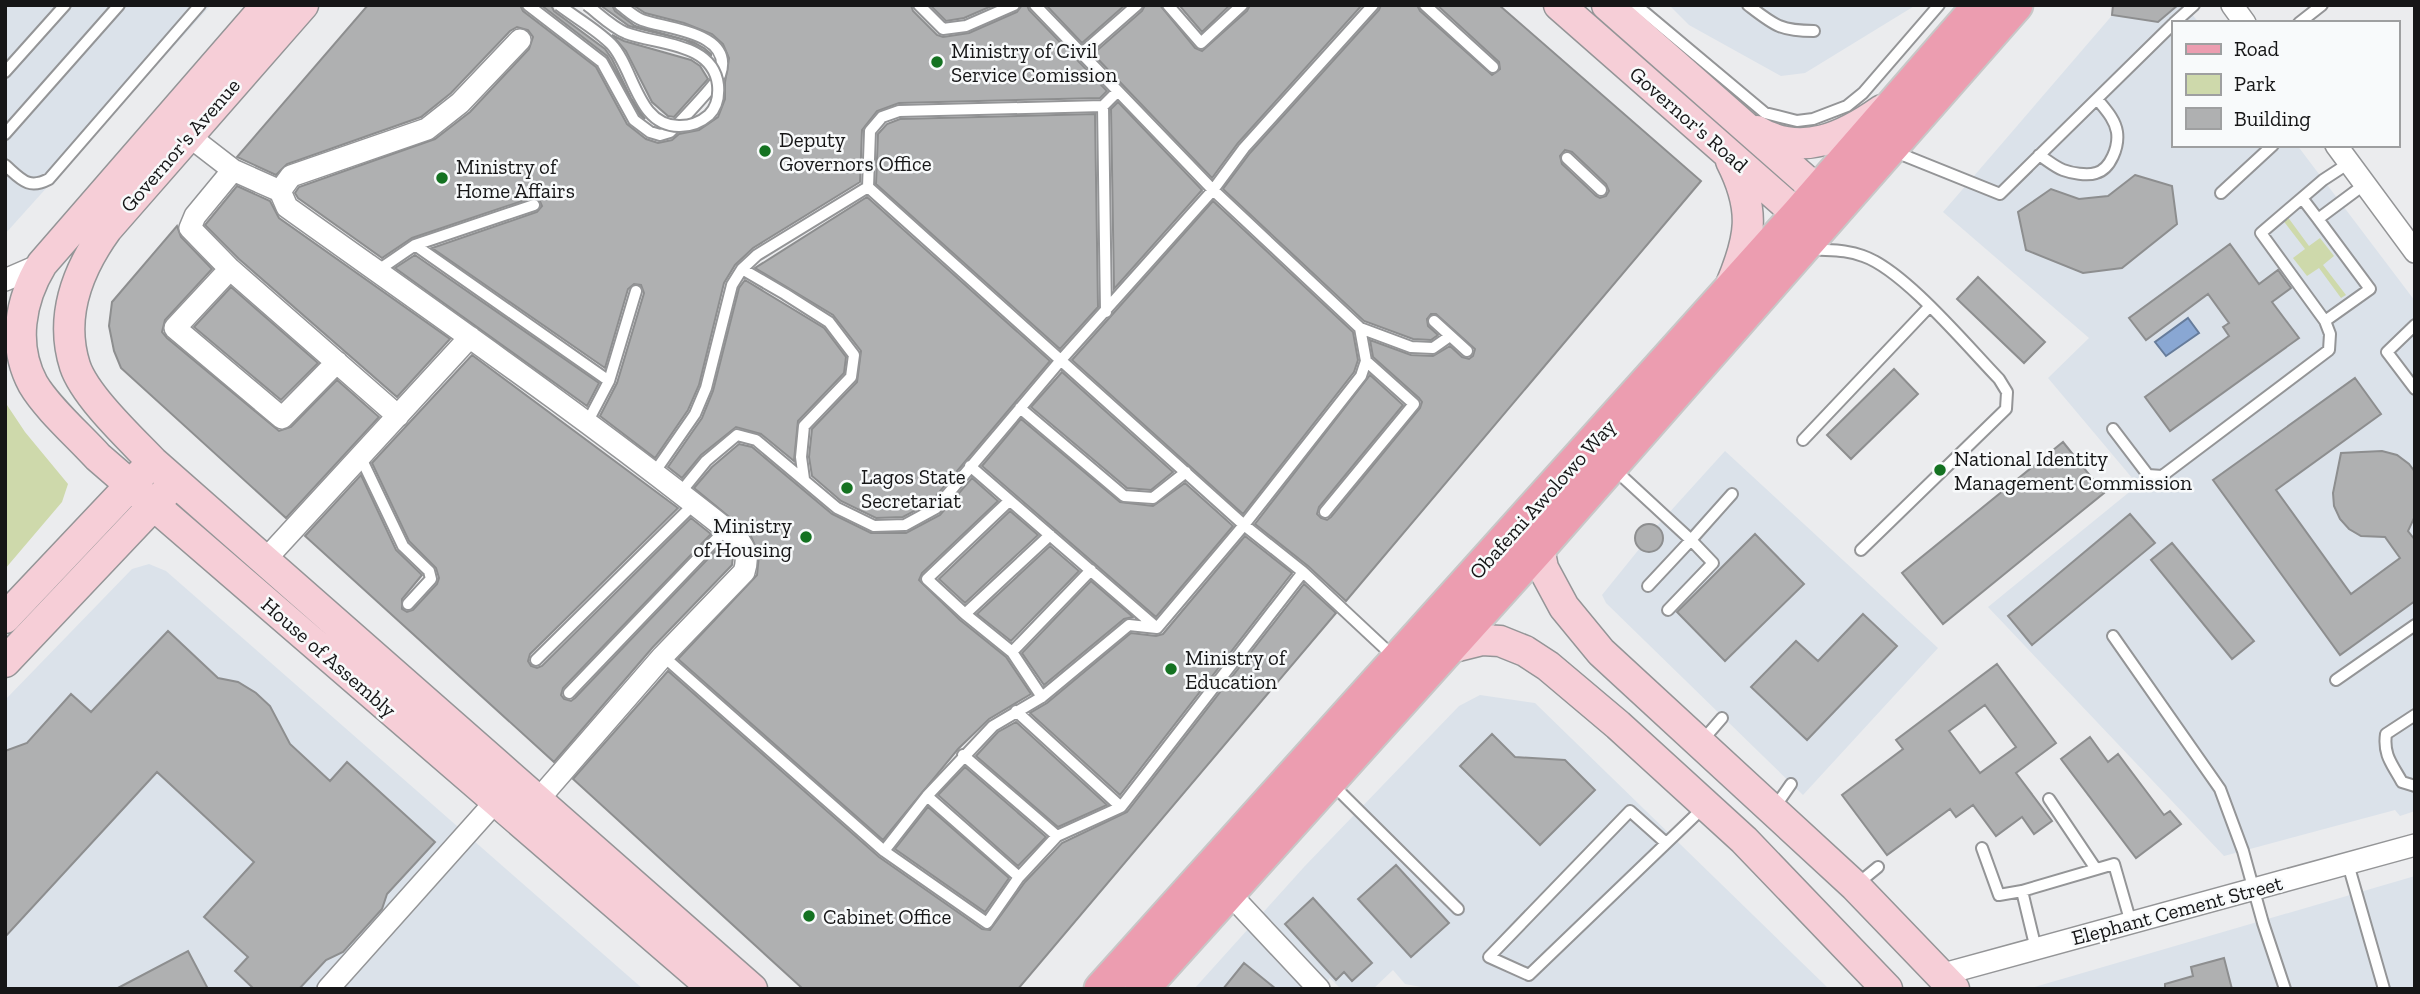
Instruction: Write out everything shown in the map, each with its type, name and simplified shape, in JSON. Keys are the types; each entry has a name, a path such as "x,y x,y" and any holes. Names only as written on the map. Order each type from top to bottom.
{"main road":[{"name":"Obafemi Awolowo Way","path":"1142,989 1611,467 1815,219 1894,102 1980,5"},
{"name":"Obafemi Awolowo Way","path":"1101,989 1398,661 1729,288 1815,219 1891,150 2016,5"}],"street":[{"name":"Governor's Avenue","path":"26,275 267,5"},
{"name":"Governor's Avenue","path":"73,295 89,253 107,229 303,5"},
{"name":"Governor's Road","path":"1607,5 1730,114 1815,219"},
{"path":"2232,5 2244,21"},
{"name":"Governor's Road","path":"1568,8 1727,152 1815,219"},
{"path":"280,191 290,176 427,129 460,103 520,40"},
{"path":"1730,114 1763,135 1790,143 1815,144 1860,126 1894,102"},
{"path":"189,136 233,170 280,191 287,207 587,423 726,529 745,548 748,560 744,572 663,656 537,801"},
{"path":"2337,147 2415,252"},
{"path":"1727,152 1748,202 1745,247 1729,288"},
{"path":"233,170 195,216 190,228 230,269 398,416"},
{"path":"230,269 174,328 282,418 337,362"},
{"name":"House of Assembly","path":"26,275 21,330 15,347 33,383 98,457 714,989"},
{"name":"House of Assembly","path":"73,295 70,340 75,367 87,388 153,462 752,989"},
{"path":"265,561 470,337"},
{"path":"5,618 153,462"},
{"path":"5,662 176,481"},
{"path":"117,545 138,536 156,533 201,546"},
{"path":"1539,548 1543,568 1564,607 1601,652 1855,886 1947,982"},
{"path":"1450,648 1482,640 1500,641 1525,651 1573,685 1744,840 1887,989"},
{"path":"1618,725 1646,695"},
{"path":"328,989 496,801"},
{"name":"Elephant Cement Street","path":"1947,982 2036,949 2415,845"},
{"path":"1229,893 1319,989"}],"lane":[{"path":"5,72 65,5"},
{"path":"5,134 119,5"},
{"path":"5,165 30,184 39,184 49,179 201,5"},
{"path":"528,5 602,62 626,108 641,127 660,135 670,132 720,76 721,63 717,50 710,41 698,35 640,19 620,5"},
{"path":"559,5 612,45 642,101 651,114 662,122 685,126 698,123 710,113 718,100 716,75 710,64 686,49 624,32 587,5"},
{"path":"919,5 943,29 966,26 1014,5"},
{"path":"1035,5 1213,190 1360,328 1411,347 1433,348 1450,336"},
{"path":"1081,54 1138,5"},
{"path":"1168,5 1201,43 1242,5"},
{"path":"536,660 687,499 706,461 737,435 756,440 837,508 874,526 905,525 936,508 1061,360 1213,190 1244,148 1373,5"},
{"path":"1425,5 1493,67"},
{"path":"1636,5 1765,113 1797,121 1813,119 1847,106 1863,93 1939,5"},
{"path":"1748,5 1773,25 1789,31 1814,31"},
{"path":"2176,21 2194,5"},
{"path":"2302,21 2322,5"},
{"path":"1891,150 2000,194 2172,25"},
{"path":"1106,312 1104,106 1117,92"},
{"path":"2039,155 2062,170 2081,173 2096,173 2109,163 2116,149 2117,132 2112,118 2097,99"},
{"path":"868,187 870,131 882,117 899,111 1104,106"},
{"path":"2221,193 2271,147"},
{"path":"1567,158 1601,190"},
{"path":"2113,429 2148,475 2162,476 2329,350 2330,334 2325,321 2260,233 2349,163"},
{"path":"2318,219 2365,184"},
{"path":"654,473 695,414 706,388 732,285 741,269 757,255 868,187"},
{"path":"868,187 1244,525 1303,572 1398,661"},
{"path":"2302,198 2370,289 2325,321"},
{"path":"377,271 415,245 534,205"},
{"path":"1815,219 1839,250 1875,261 1929,307 1999,379 2007,391 2006,409 1861,550"},
{"path":"415,245 609,381"},
{"path":"741,269 829,323 854,355 851,377 804,426 801,457 804,479"},
{"path":"587,423 609,381 636,291"},
{"path":"1803,440 1929,307"},
{"path":"1434,321 1467,351"},
{"path":"2415,325 2387,352 2415,389"},
{"path":"1157,628 1244,525 1361,376 1366,361 1360,328"},
{"path":"1325,512 1414,404 1366,361"},
{"path":"1020,408 1124,496 1153,498 1186,472"},
{"path":"360,456 403,546 429,571 431,579 408,604"},
{"path":"970,466 1157,628"},
{"path":"1611,467 1713,563 1668,610"},
{"path":"1648,586 1732,494"},
{"path":"1009,501 927,579 1012,652 1042,697"},
{"path":"569,692 726,529"},
{"path":"965,614 1050,535"},
{"path":"1012,652 1091,570"},
{"path":"663,656 884,850 987,923 1019,877 1057,836 1121,807 1303,572"},
{"path":"884,850 963,755 993,726 1042,697 1129,625 1157,628"},
{"path":"2336,680 2415,625"},
{"path":"2113,636 2220,789 2243,851 2285,989"},
{"path":"1016,711 1121,807"},
{"path":"2415,715 2386,734 2385,743 2385,753 2402,782 2415,786"},
{"path":"1700,743 1722,718"},
{"path":"963,755 1057,836"},
{"path":"1329,782 1458,909"},
{"path":"1774,810 1791,784"},
{"path":"927,796 1019,877"},
{"path":"2049,799 2096,869"},
{"path":"1667,843 1630,811 1489,957 1529,975 1667,843 1706,805"},
{"path":"1982,848 1999,895 2022,891 2114,864 2131,923"},
{"path":"2348,864 2384,989"},
{"path":"1855,886 1878,867"},
{"path":"2022,891 2036,949"}],"shaded area":[{"path":"5,5 211,5 5,234"},
{"path":"1669,5 1916,5 1805,73 1781,76 1689,25"},
{"path":"2121,5 2185,5 2197,21 2172,21 2172,147 2299,147 2415,301 2415,811 2400,816 2395,810 2224,856 1988,607 2138,485 2048,378 2089,338 1943,212"},
{"path":"1725,451 1938,648 1803,795 1606,603 1602,595 1640,548 1635,543 1635,533 1643,524 1653,523 1657,526"},
{"path":"149,564 166,571 643,989 5,989 5,700 132,569"},
{"path":"1480,695 1535,703 1829,989 1432,989 1405,984 1393,970 1373,989 1341,989 1330,978 1321,989 1194,989 1304,867 1459,706"},
{"path":"2415,876 2415,989 2028,989"}],"green space":[{"path":"2287,216 2309,246 2320,238 2334,256 2323,265 2346,295 2341,298 2319,268 2307,276 2293,258 2305,249 2282,219"},
{"path":"5,402 25,432 68,484 62,502 5,569"}],"water":[{"path":"2188,318 2199,333 2166,356 2155,342"}],"building":[{"path":"368,5 520,5 523,11 596,67 627,124 646,139 658,143 672,140 679,134 699,130 718,117 725,99 729,58 723,44 712,34 684,23 645,13 633,5 911,5 913,11 937,35 943,37 969,33 1017,12 1022,5 1027,5 1107,91 1100,98 899,103 877,111 862,130 860,182 753,248 735,265 724,283 699,385 688,410 655,458 600,416 617,383 644,293 641,285 634,284 628,289 605,368 432,248 537,212 542,206 539,199 531,198 412,238 382,258 298,198 295,193 299,187 435,139 470,112 529,49 533,37 528,30 517,27 510,31 451,93 421,117 287,164 276,175 237,157"},
{"path":"541,5 551,5 554,11 605,49 645,119 640,115 607,56"},
{"path":"600,5 612,5 615,11 635,26 693,42 711,55 685,40 629,26"},
{"path":"930,5 994,5 964,18 946,21"},
{"path":"1046,5 1125,5 1082,43"},
{"path":"1145,5 1160,5 1195,48 1202,51 1247,11 1250,5 1362,5 1238,143 1212,178 1093,54 1142,11"},
{"path":"1179,5 1230,5 1202,32"},
{"path":"1381,5 1417,5 1420,11 1492,75 1500,69 1499,62 1437,5 1499,5 1701,181 1346,601 1308,566 1255,524 1370,375 1403,405 1319,507 1317,514 1321,518 1327,520 1331,517 1420,408 1422,402 1419,398 1373,357 1370,340 1411,355 1433,356 1450,346 1462,357 1469,359 1475,349 1436,314 1431,314 1427,319 1428,326 1438,335 1431,340 1413,339 1364,321 1223,189 1250,153","holes":["1565,150 1572,152 1606,184 1609,191 1606,196 1596,196 1562,164 1560,156"]},
{"path":"2113,5 2178,5 2158,22 2112,15"},
{"path":"612,35 691,60 700,66 708,79 674,117 668,116 652,102 626,51"},
{"path":"1118,102 1202,190 1114,289 1111,109"},
{"path":"1095,114 1098,307 1060,349 876,184 878,134 887,124 900,119"},
{"path":"2135,175 2172,186 2177,224 2122,268 2083,273 2026,250 2018,212 2051,189 2079,199 2108,196"},
{"path":"237,186 270,201 279,218 450,339 397,397 239,259 205,225"},
{"path":"867,197 1050,361 931,502 903,517 876,518 841,501 812,476 809,457 812,429 857,382 861,351 833,315 755,268"},
{"path":"1213,201 1353,332 1358,360 1354,372 1243,514 1072,360"},
{"path":"177,226 181,237 212,269 165,320 162,332 167,338 279,431 291,427 337,380 379,417 286,518 121,368 114,351 109,326 112,302"},
{"path":"2230,244 2259,284 2278,270 2291,288 2272,302 2299,338 2170,431 2145,397 2229,336 2223,327 2229,323 2208,294 2146,340 2129,318"},
{"path":"415,255 599,383 587,406 395,268"},
{"path":"1978,277 2045,342 2024,363 1957,299"},
{"path":"745,280 824,328 846,357 844,373 798,421 794,461 761,434 736,427 701,455 682,478 668,467 702,418 713,391 739,288"},
{"path":"231,287 318,363 281,400 194,327"},
{"path":"472,355 678,508 530,654 528,661 531,666 542,666 691,518 711,534 563,688 561,695 564,699 571,701 575,698 723,543 733,556 732,565 653,647 554,762 305,536 361,475 396,550 422,575 402,599 402,609 407,612 413,610 437,584 439,578 436,568 409,541 372,463"},
{"path":"1894,369 1918,394 1851,459 1827,435"},
{"path":"1062,372 1173,472 1151,490 1127,488 1031,407"},
{"path":"2355,378 2381,414 2276,490 2351,594 2400,558 2385,537 2361,536 2349,529 2340,519 2334,506 2333,493 2341,453 2382,451 2397,455 2415,472 2415,516 2408,531 2415,540 2415,601 2340,655 2213,480"},
{"path":"1021,419 1120,502 1153,506 1185,483 1233,526 1156,617 982,466"},
{"path":"2063,442 2104,493 1943,624 1902,573"},
{"path":"739,444 752,447 832,514 871,533 906,533 940,515 972,478 998,501 922,573 919,580 960,620 1006,657 1031,694 989,719 958,749 883,840 678,659 757,575 759,555 750,534 694,488 712,467"},
{"path":"1010,511 1038,535 965,603 939,579"},
{"path":"2130,514 2155,543 2032,645 2008,616"},
{"path":"1649,524 1659,528 1663,538 1659,548 1649,552 1639,548 1635,538 1639,528"},
{"path":"1755,534 1804,584 1725,661 1677,612"},
{"path":"1245,536 1292,573 1120,795 1030,713 1047,703 1131,633 1156,636 1163,634"},
{"path":"2172,543 2254,641 2232,659 2151,560"},
{"path":"1050,546 1079,571 1011,641 977,614"},
{"path":"1091,581 1133,617 1124,619 1044,685 1022,653"},
{"path":"1304,584 1336,613 1018,989 803,989 573,779 668,671 879,857 982,929 990,930 1025,882 1062,843 1127,812"},
{"path":"1863,614 1897,646 1807,740 1751,687 1796,641 1818,661"},
{"path":"168,631 218,678 238,682 256,693 270,706 290,744 330,781 347,762 435,842 387,894 382,909 343,952 326,960 299,989 254,989 235,971 248,957 204,917 254,862 157,772 5,937 5,751 27,743 71,694 91,712"},
{"path":"1997,664 2056,743 2016,773 2052,821 2034,834 2022,817 1996,836 1973,805 1956,817 1950,809 1887,855 1842,795 1903,749 1896,740","holes":["1985,705 2016,747 1980,773 1949,731"]},
{"path":"1016,722 1107,805 1058,827 976,756 998,732"},
{"path":"1492,734 1515,757 1565,760 1595,790 1540,845 1460,766"},
{"path":"2090,737 2108,762 2118,754 2164,815 2170,811 2181,824 2136,858 2061,759"},
{"path":"965,767 1046,837 1018,866 938,795"},
{"path":"928,807 1009,878 985,912 895,849"},
{"path":"1396,865 1449,923 1411,957 1358,899"},
{"path":"1313,898 1372,963 1352,981 1344,972 1336,980 1285,924"},
{"path":"188,951 208,989 116,989"},
{"path":"2224,958 2232,989 2165,989 2165,984 2193,976 2191,967"},
{"path":"1244,963 1276,989 1223,989"}],"place":[{"name":"Ministry of Civil Service Comission","path":"937,62"},
{"name":"Deputy Governors Office","path":"765,151"},
{"name":"Ministry of Home Affairs","path":"442,178"},
{"name":"National Identity Management Commission","path":"1940,470"},
{"name":"Lagos State Secretariat","path":"847,488"},
{"name":"Ministry of Housing","path":"806,537"},
{"name":"Ministry of Education","path":"1171,669"},
{"name":"Cabinet Office","path":"809,916"}]}
